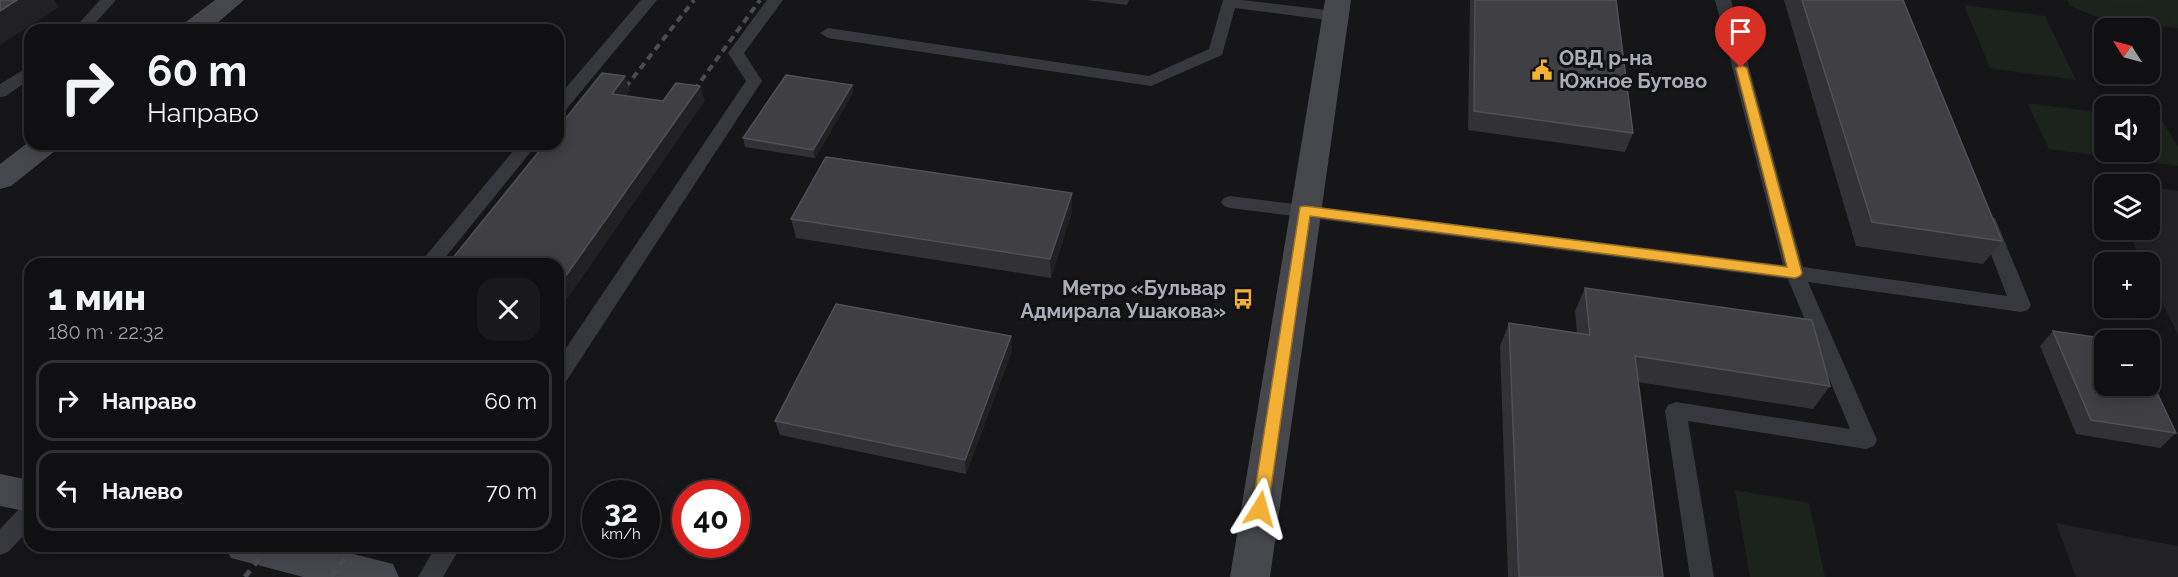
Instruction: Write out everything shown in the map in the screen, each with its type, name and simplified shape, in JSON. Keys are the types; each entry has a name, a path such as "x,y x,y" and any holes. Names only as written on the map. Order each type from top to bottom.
{"street":[{"path":"200,24 231,0"},
{"path":"1250,577 1336,8"},
{"path":"0,179 37,150"},
{"path":"0,490 24,495"},
{"path":"271,552 379,577"}],"lane":[{"path":"86,24 108,0"},
{"path":"564,101 649,0"},
{"path":"564,369 754,81 736,52 775,0"},
{"path":"1702,577 1676,411 1866,440 1795,273 1724,0"},
{"path":"828,33 1151,81 1216,52 1230,1 1336,8"},
{"path":"0,92 24,75"},
{"path":"434,258 523,150"},
{"path":"1230,202 1795,273 2021,305 1982,208"},
{"path":"0,545 24,519"},
{"path":"430,577 445,552"}],"shaded area":[{"path":"2067,0 2178,0 2178,28 2160,26 2160,18 2100,18 2070,6"},
{"path":"1964,5 2045,16 2076,80 1990,68"},
{"path":"2027,103 2094,112 2094,155 2049,149"},
{"path":"2160,120 2178,147 2178,166 2148,162 2160,162"},
{"path":"2160,188 2178,191 2178,335 2160,298 2160,252 2138,252 2131,240 2160,240"},
{"path":"1735,490 1809,503 1825,577 1750,577"},
{"path":"2056,523 2178,546 2178,577 2076,577"}],"building":[{"path":"0,0 17,0 0,11"},
{"name":"ОВД р-на Южное Бутово","path":"1475,0 1616,0 1633,133 1474,111"},
{"path":"1802,0 1903,0 2002,241 1872,222"},
{"path":"602,73 625,76 612,94 663,101 676,83 700,86 564,279 564,258 453,258 540,150 564,150 564,120"},
{"path":"786,75 852,85 813,150 743,138"},
{"path":"826,157 1072,193 1050,259 791,219"},
{"path":"1585,288 1812,320 1830,386 1635,356 1663,577 1519,577 1509,323 1590,335"},
{"path":"836,304 1011,336 965,460 775,421"},
{"path":"2053,331 2094,337 2094,396 2159,396 2176,433 2091,420"}],"railway":[{"path":"618,97 694,0"},
{"path":"687,100 760,0"},
{"path":"245,577 264,552"},
{"path":"331,577 350,552"}],"place":[{"name":"ОВД р-на Южное Бутово","path":"1542,70"},
{"name":"Метро «Бульвар Адмирала Ушакова»","path":"1243,299"}],"route":[{"path":"1260,509 1305,210 1795,273 1741,68"}]}
